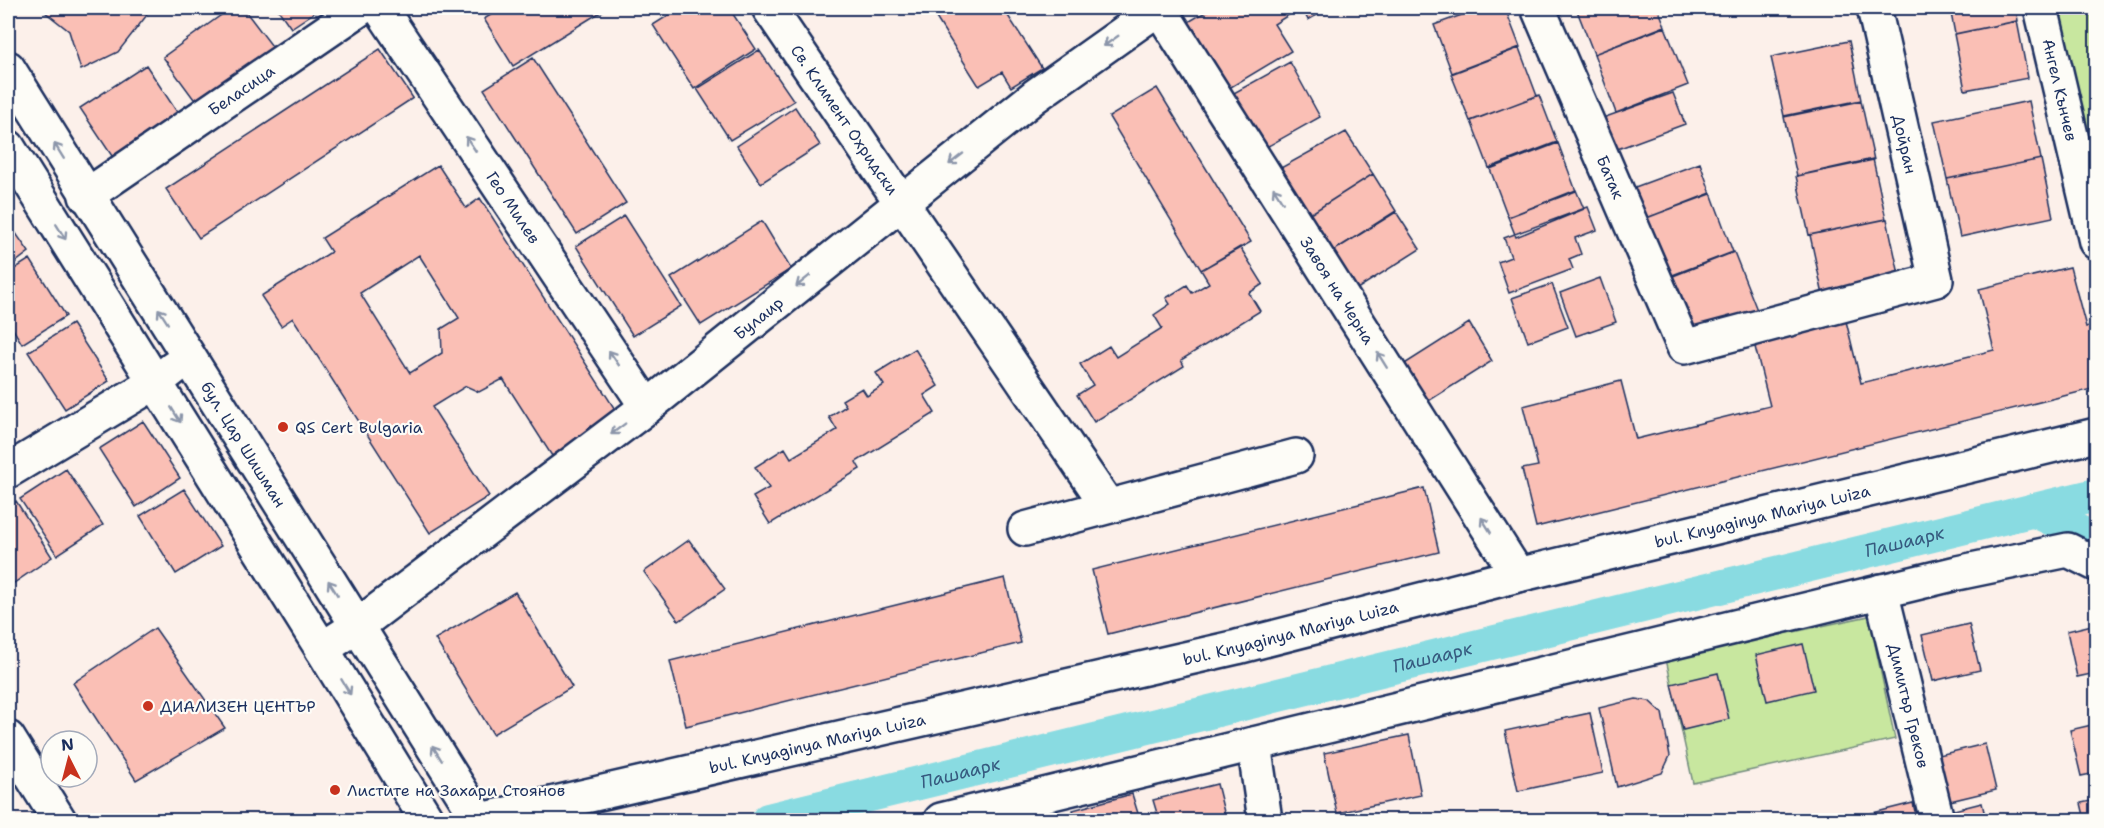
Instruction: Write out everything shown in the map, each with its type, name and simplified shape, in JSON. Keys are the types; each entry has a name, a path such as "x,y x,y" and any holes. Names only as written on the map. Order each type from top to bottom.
{"street":[{"name":"Беласица","path":"86,196 361,8"},
{"name":"Гео Милев","path":"380,8 647,407"},
{"name":"Св. Климент Охридски","path":"769,8 1108,506"},
{"name":"Булаир","path":"322,649 356,627 647,407 1035,96 1159,8"},
{"name":"Завоя на Черна","path":"1159,8 1518,575"},
{"name":"Батак","path":"1538,8 1684,347 1936,280"},
{"name":"Дойран","path":"1874,8 1936,280"},
{"name":"Ангел Кънчев","path":"2041,8 2097,242"},
{"name":"бул. Цар Шишман","path":"8,68 356,627 480,820"},
{"path":"8,147 427,820"},
{"path":"8,471 156,382 188,356"},
{"name":"bul. Knyaginya Mariya Luiza","path":"480,820 1237,647 1518,575 2097,435"},
{"path":"1025,530 1296,456"},
{"path":"940,820 1881,591 2068,550 2097,564"},
{"name":"Димитър Греков","path":"1881,591 1937,820"},
{"path":"8,738 59,820"},
{"path":"1254,744 1265,820"}],"green space":[{"path":"2041,8 2096,8 2096,242"},
{"path":"1869,616 1895,739 1693,783 1666,659"}],"building":[{"path":"40,8 142,8 147,15 118,52 81,70 69,31"},
{"path":"231,8 243,8 275,50 199,106 163,57"},
{"path":"277,8 321,8 291,28"},
{"path":"502,8 602,8 604,10 513,66 484,19"},
{"path":"680,8 729,8 756,49 694,89 653,25"},
{"path":"942,8 1003,8 1042,68 1011,87 1002,72 979,86 933,13"},
{"path":"1212,8 1297,8 1274,24 1291,51 1226,90 1185,24"},
{"path":"1302,8 1330,8 1308,20"},
{"path":"1481,8 1505,8 1520,47 1452,73 1434,25"},
{"path":"1576,8 1658,8 1665,26 1594,54"},
{"path":"1950,8 2016,8 2018,21 1955,34"},
{"path":"2017,21 2028,78 1965,90 1954,34"},
{"path":"1665,27 1688,85 1616,113 1594,54"},
{"path":"1849,41 1861,100 1784,116 1771,57"},
{"path":"1519,48 1537,96 1470,121 1451,74"},
{"path":"380,49 413,98 199,238 166,189"},
{"path":"759,50 794,101 730,140 697,89"},
{"path":"533,58 626,203 577,234 484,89"},
{"path":"1290,62 1320,117 1263,149 1232,94"},
{"path":"146,65 179,115 114,159 80,108"},
{"path":"1157,88 1251,242 1201,270 1109,117"},
{"path":"1673,93 1685,124 1612,151 1600,119"},
{"path":"1539,95 1557,142 1489,168 1471,121"},
{"path":"1861,101 1874,160 1797,176 1784,117"},
{"path":"2029,101 2041,159 1947,179 1934,121"},
{"path":"795,107 820,145 761,183 737,146"},
{"path":"1346,132 1373,174 1307,216 1279,169"},
{"path":"1558,143 1576,191 1508,217 1490,169"},
{"path":"1873,159 1886,219 1809,235 1796,176"},
{"path":"2041,159 2053,217 1960,237 1947,179"},
{"path":"1700,163 1711,194 1638,221 1627,190"},
{"path":"438,165 466,208 480,198 618,414 552,456 503,379 479,392 466,386 432,407 489,496 430,533 293,318 281,326 261,296 331,252 322,238","holes":["419,255 459,318 441,329 442,353 410,373 360,293"]},
{"path":"1373,174 1396,211 1330,253 1307,216"},
{"path":"1576,190 1584,209 1516,237 1508,217"},
{"path":"1711,193 1733,252 1662,279 1639,221"},
{"path":"1588,207 1597,230 1575,238 1581,254 1569,259 1573,269 1509,293 1498,262 1511,257 1504,238"},
{"path":"1396,212 1420,249 1354,291 1330,253"},
{"path":"624,216 681,306 633,336 576,246"},
{"path":"1887,219 1900,279 1823,295 1810,235"},
{"path":"762,221 791,269 701,325 671,278"},
{"path":"8,222 29,252 8,268"},
{"path":"1240,247 1263,284 1249,293 1260,311 1181,360 1184,366 1094,422 1077,395 1093,385 1080,364 1109,346 1116,357 1162,328 1154,315 1170,304 1166,298 1187,285 1192,293 1209,283 1201,270"},
{"path":"1734,252 1757,310 1685,338 1663,280"},
{"path":"30,259 66,316 22,344 8,321 8,273"},
{"path":"2070,267 2086,327 2096,324 2096,388 1536,527 1522,469 1538,466 1523,406 1621,381 1636,439 1770,406 1754,343 1846,321 1861,383 1994,350 1979,289"},
{"path":"1600,278 1616,322 1576,336 1560,293"},
{"path":"1552,284 1568,327 1528,342 1512,298"},
{"path":"1469,323 1492,361 1427,402 1403,365"},
{"path":"72,324 109,381 65,409 28,352"},
{"path":"915,349 938,386 924,395 935,413 856,462 860,469 770,524 753,497 769,488 755,467 785,448 791,458 837,430 829,417 846,406 842,400 862,388 867,396 884,385 876,373"},
{"path":"143,421 180,478 136,507 99,449"},
{"path":"66,469 103,525 57,555 20,499"},
{"path":"1424,488 1439,552 1108,634 1092,570"},
{"path":"184,489 221,546 176,574 140,516"},
{"path":"16,501 52,557 8,587 8,507"},
{"path":"689,540 725,589 679,621 644,572"},
{"path":"1005,578 1021,643 686,726 670,661"},
{"path":"515,592 572,687 493,734 435,639"},
{"path":"1969,624 1980,670 1933,681 1922,635"},
{"path":"2096,624 2096,673 2077,677 2067,631"},
{"name":"ДИАЛИЗЕН ЦЕНТЪР","path":"155,628 225,728 136,780 73,683"},
{"path":"1803,644 1814,690 1767,701 1756,655"},
{"path":"1718,673 1729,719 1683,730 1671,684"},
{"path":"1636,699 1649,701 1662,713 1670,756 1662,773 1617,787 1599,708"},
{"path":"1590,713 1603,773 1518,791 1505,731"},
{"path":"2096,724 2096,773 2081,776 2070,730"},
{"path":"1409,735 1421,795 1337,813 1324,753"},
{"path":"1985,744 1996,790 1950,801 1939,755"},
{"path":"1217,784 1226,820 1159,820 1153,800"},
{"path":"1132,794 1140,820 1076,820 1073,810"},
{"path":"2096,800 2096,820 2085,820 2081,803"},
{"path":"1913,803 1917,820 1854,820 1853,818"},
{"path":"1982,803 1986,820 1956,820 1954,810"}],"waterway":[{"name":"Пашаарк","path":"768,820 2096,495"},
{"path":"2033,510 2096,540"}],"place":[{"name":"QS Cert Bulgaria","path":"283,427"},
{"name":"ДИАЛИЗЕН ЦЕНТЪР","path":"148,706"},
{"name":"Листите на Захари Стоянов","path":"335,790"}]}
